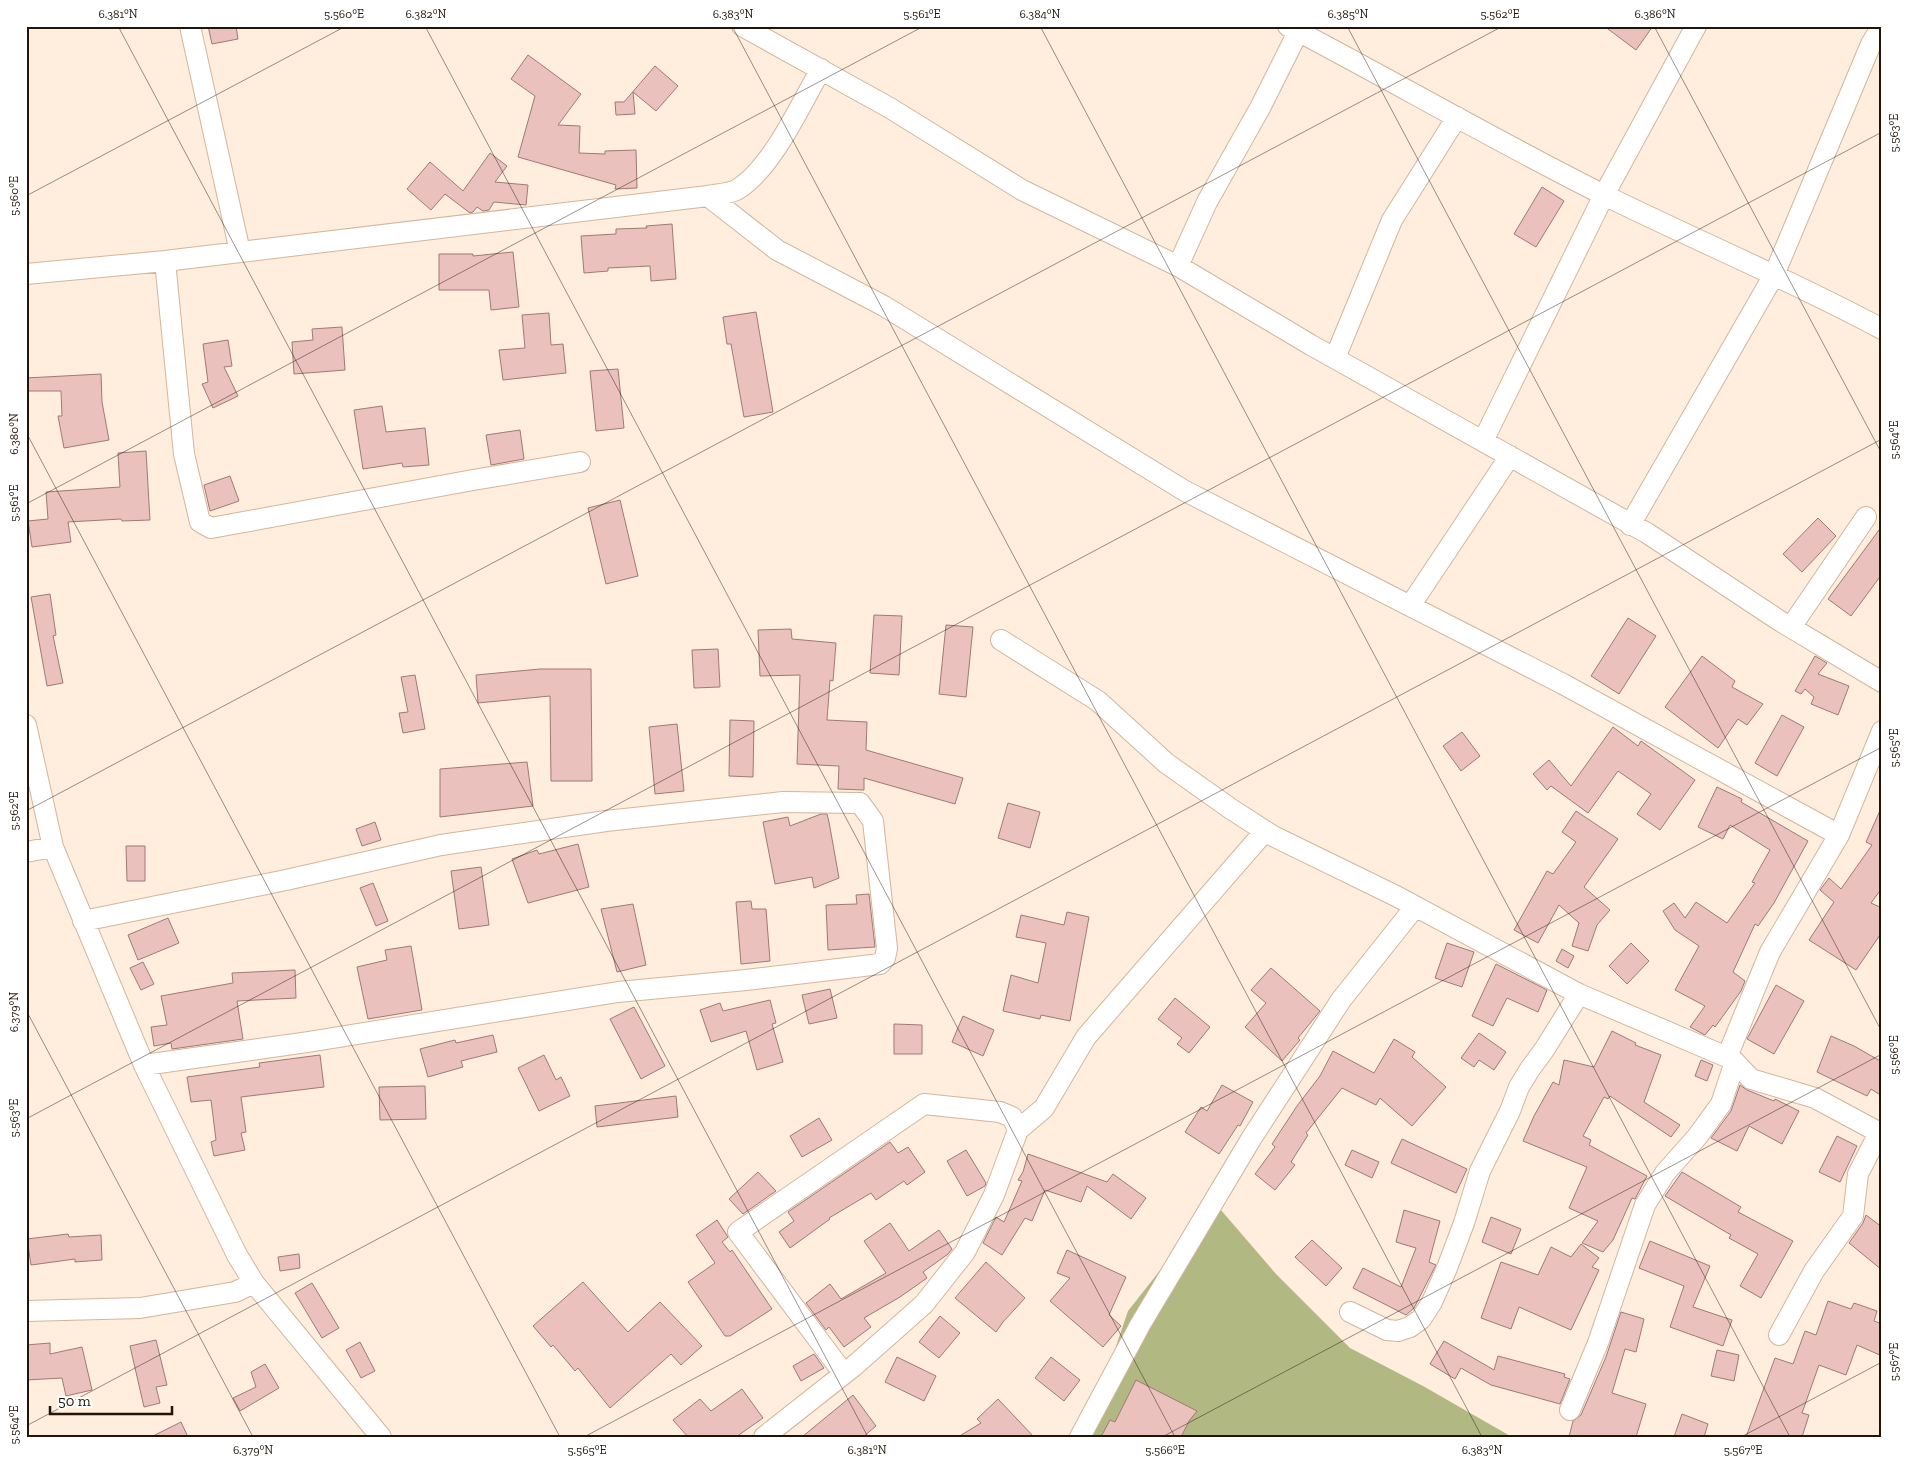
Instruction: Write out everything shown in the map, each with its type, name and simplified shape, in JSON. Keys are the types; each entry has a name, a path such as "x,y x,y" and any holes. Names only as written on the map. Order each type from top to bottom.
{"street":[{"path":"190,26 240,252"},
{"path":"742,26 890,108 1022,190 1178,266 1335,358 1647,533 1791,627 1882,682"},
{"path":"1483,441 1604,195 1696,26"},
{"path":"1630,525 1774,275 1871,44 1882,26"},
{"path":"1178,266 1207,202 1261,106 1293,29 1604,195 1774,275 1882,329"},
{"path":"26,274 165,261 708,196 737,190 756,176 769,159 821,69"},
{"path":"1335,358 1392,220 1457,117"},
{"path":"708,196 777,250 884,306 1185,491 1563,684 1839,835"},
{"path":"165,261 184,454 200,522 204,525 211,528 580,462"},
{"path":"1410,606 1510,456"},
{"path":"1791,627 1866,517"},
{"path":"1001,640 1098,701 1166,763 1231,809 1265,830 1579,994 1731,1060 1751,1080 1815,1098 1880,1134 1858,1174 1853,1216 1814,1270 1779,1335"},
{"path":"26,725 53,847 144,1065 237,1255 254,1283 381,1437"},
{"path":"1570,1410 1598,1343 1646,1205 1665,1173 1697,1137 1721,1104 1731,1060 1770,952 1839,835 1882,731"},
{"path":"83,920 286,880 441,845 606,820 783,802 860,804 873,821 888,948 885,958 880,964 746,980 618,992 308,1042 144,1065"},
{"path":"764,1437 844,1374 924,1304 965,1252 994,1195 1018,1130 1044,1108 1086,1037 1265,830"},
{"path":"26,852 53,847"},
{"path":"1080,1437 1140,1326 1251,1139 1340,1000 1415,907"},
{"path":"1350,1312 1387,1330 1398,1331 1410,1327 1421,1319 1432,1302 1447,1268 1480,1171 1510,1111 1519,1087 1579,994"},
{"path":"844,1374 738,1232 924,1104 1000,1112 1012,1117 1018,1130"},
{"path":"26,1311 140,1308 236,1292 254,1283"}],"green space":[{"path":"1214,1202 1276,1274 1350,1348 1423,1386 1512,1437 1085,1437 1128,1311"}],"building":[{"path":"208,26 236,26 238,39 212,44"},
{"path":"1604,26 1653,26 1636,50"},
{"path":"528,55 581,94 558,125 580,126 579,153 605,154 605,151 636,150 637,188 615,189 616,185 518,157 535,96 511,79"},
{"path":"655,66 678,86 656,111 633,92 635,114 616,115 615,102 624,102"},
{"path":"490,153 507,166 495,182 528,185 526,205 494,202 489,210 483,211 477,207 470,213 445,194 431,210 407,189 430,162 463,191"},
{"path":"1542,187 1564,201 1536,247 1514,234"},
{"path":"672,224 676,279 651,281 650,266 608,268 608,271 584,273 581,236 616,234 616,229 647,228 646,226"},
{"path":"513,252 519,307 491,310 489,290 439,290 439,254 473,254 473,256"},
{"path":"756,312 773,412 744,417 731,344 727,344 723,317"},
{"path":"549,313 551,345 563,344 566,373 503,380 499,350 525,348 522,315"},
{"path":"342,327 345,370 294,374 292,342 313,340 312,329"},
{"path":"228,340 232,366 224,367 238,396 213,408 202,384 208,382 203,344"},
{"path":"618,369 624,428 596,431 590,371"},
{"path":"101,374 102,402 109,440 64,448 58,416 62,416 61,391 26,391 26,378"},
{"path":"382,406 386,432 425,428 429,465 403,467 402,463 363,469 354,410"},
{"path":"520,430 524,459 491,465 486,435"},
{"path":"146,451 150,520 122,521 121,519 68,522 71,542 32,547 28,521 48,519 46,492 120,487 118,453"},
{"path":"230,476 239,501 210,511 204,485"},
{"path":"620,500 638,576 606,584 588,508"},
{"path":"1818,518 1836,536 1802,572 1783,554"},
{"path":"1882,526 1882,574 1851,616 1828,599"},
{"path":"50,594 56,635 53,636 63,683 47,686 31,597"},
{"path":"874,615 902,616 899,675 870,673"},
{"path":"1628,618 1656,636 1619,694 1591,676"},
{"path":"946,625 973,627 966,697 939,694"},
{"path":"791,629 792,639 836,643 833,681 830,680 827,720 867,722 866,750 963,778 955,804 864,778 864,790 838,789 839,766 797,764 800,675 760,676 758,630"},
{"path":"718,649 720,687 694,688 692,650"},
{"path":"1702,656 1735,681 1732,687 1763,704 1747,725 1738,719 1718,748 1665,707"},
{"path":"1815,656 1827,663 1818,674 1849,686 1838,715 1811,704 1814,697 1805,689 1801,694 1795,691"},
{"path":"540,669 591,669 592,781 551,781 550,696 478,703 476,675"},
{"path":"415,675 425,729 403,733 399,713 408,712 401,677"},
{"path":"1782,715 1804,727 1777,776 1755,763"},
{"path":"730,720 754,721 753,777 729,776"},
{"path":"677,724 684,791 655,794 649,727"},
{"path":"1613,727 1638,746 1641,741 1695,780 1660,830 1637,814 1651,794 1618,771 1588,813 1551,786 1547,790 1533,774 1549,760 1571,786"},
{"path":"1462,732 1480,756 1461,771 1443,746"},
{"path":"527,762 533,806 440,817 440,769"},
{"path":"1717,787 1742,799 1741,802 1808,841 1774,903 1758,926 1755,924 1733,972 1745,981 1741,991 1715,1027 1713,1025 1705,1035 1690,1027 1705,1006 1675,990 1699,946 1675,930 1663,911 1674,903 1685,918 1696,902 1727,923 1755,883 1752,882 1770,850 1730,825 1723,839 1698,827"},
{"path":"1008,803 1040,812 1030,848 998,838"},
{"path":"1882,806 1882,888 1871,903 1882,908 1882,932 1856,970 1809,940 1834,902 1820,890 1829,878 1841,889 1872,845 1866,842"},
{"path":"1576,811 1618,839 1584,887 1610,910 1597,925 1588,951 1572,946 1579,923 1559,905 1538,943 1514,930 1547,871 1553,874 1576,842 1562,832"},
{"path":"821,814 827,814 839,878 814,888 812,877 775,884 763,822 788,817 790,826"},
{"path":"375,822 381,840 362,846 356,829"},
{"path":"578,844 589,887 528,903 512,859 537,850 539,854"},
{"path":"126,846 145,846 145,881 127,881"},
{"path":"481,867 489,925 459,929 451,871"},
{"path":"373,883 388,921 376,926 360,888"},
{"path":"869,894 875,947 828,950 826,905 857,904 856,895"},
{"path":"751,901 752,909 766,909 770,961 741,964 736,902"},
{"path":"633,904 646,965 617,972 601,909"},
{"path":"1067,912 1089,917 1070,1021 1041,1015 1040,1019 1003,1011 1011,975 1038,983 1046,943 1016,937 1021,915 1064,925"},
{"path":"168,918 179,943 138,960 128,935"},
{"path":"1447,943 1474,952 1462,987 1435,978"},
{"path":"1631,943 1649,961 1627,984 1609,966"},
{"path":"411,946 422,1010 368,1019 357,967 387,960 385,950"},
{"path":"1562,949 1574,956 1568,968 1556,961"},
{"path":"143,962 154,984 141,990 130,968"},
{"path":"1496,964 1547,990 1538,1012 1507,998 1493,1026 1472,1016"},
{"path":"1271,968 1320,1011 1298,1038 1300,1040 1282,1061 1245,1027 1266,1003 1251,990"},
{"path":"295,970 296,998 237,1001 243,1039 172,1049 171,1043 154,1046 151,1027 167,1025 161,996 233,983 232,973"},
{"path":"1776,985 1804,1001 1774,1054 1747,1039"},
{"path":"830,989 837,1018 809,1024 802,995"},
{"path":"1175,998 1210,1027 1189,1053 1177,1044 1182,1038 1158,1019"},
{"path":"770,1000 776,1023 772,1024 783,1062 757,1070 746,1031 711,1042 700,1010 720,1003 723,1011"},
{"path":"634,1007 665,1066 641,1079 610,1019"},
{"path":"963,1016 994,1030 983,1056 952,1042"},
{"path":"894,1024 922,1025 922,1054 894,1054"},
{"path":"1612,1031 1636,1043 1635,1045 1661,1055 1644,1102 1680,1125 1671,1137 1610,1096 1608,1099 1604,1097 1583,1136 1591,1140 1589,1145 1647,1176 1635,1199 1632,1198 1613,1240 1603,1252 1582,1243 1598,1221 1569,1208 1587,1167 1523,1141 1534,1116 1553,1082 1559,1085 1564,1060 1594,1067"},
{"path":"1479,1033 1506,1052 1494,1070 1479,1060 1474,1067 1461,1058"},
{"path":"493,1035 497,1052 461,1061 463,1067 428,1077 420,1049 455,1040 456,1043"},
{"path":"1831,1036 1854,1046 1882,1062 1882,1096 1871,1089 1867,1096 1817,1072"},
{"path":"1394,1039 1415,1052 1412,1057 1446,1087 1412,1126 1380,1098 1376,1105 1342,1088 1306,1133 1308,1135 1291,1162 1295,1165 1275,1190 1255,1174 1275,1147 1272,1144 1320,1076 1333,1051 1374,1073"},
{"path":"320,1055 324,1087 241,1097 246,1132 241,1133 245,1150 214,1156 211,1142 216,1140 211,1100 191,1102 187,1077 260,1067 259,1063"},
{"path":"544,1055 556,1080 561,1077 570,1096 539,1111 518,1068"},
{"path":"1701,1060 1713,1065 1707,1081 1695,1076"},
{"path":"1222,1085 1253,1102 1240,1126 1238,1125 1219,1154 1185,1132 1201,1107 1207,1111"},
{"path":"1740,1085 1747,1090 1774,1101 1775,1099 1799,1111 1782,1144 1749,1126 1737,1151 1711,1138 1731,1111"},
{"path":"425,1086 426,1119 380,1120 379,1087"},
{"path":"676,1096 678,1117 597,1127 595,1106"},
{"path":"819,1118 832,1140 802,1157 790,1136"},
{"path":"1837,1136 1857,1146 1840,1182 1819,1172"},
{"path":"1402,1139 1467,1169 1456,1193 1391,1163"},
{"path":"890,1142 898,1153 908,1147 925,1172 907,1185 904,1181 876,1200 871,1193 829,1218 790,1248 779,1232 794,1221 788,1212"},
{"path":"966,1150 986,1183 985,1186 967,1196 947,1161"},
{"path":"1352,1150 1379,1162 1372,1178 1345,1165"},
{"path":"1028,1154 1107,1182 1113,1174 1146,1198 1131,1219 1087,1186 1081,1202 1045,1190 1032,1221 1025,1218 1002,1255 983,1243 996,1217 1004,1222 1022,1181 1018,1180 1023,1172"},
{"path":"758,1172 776,1191 743,1214 729,1199"},
{"path":"1682,1172 1741,1207 1738,1212 1793,1241 1761,1298 1740,1286 1758,1254 1729,1238 1731,1235 1665,1196"},
{"path":"1404,1210 1440,1221 1429,1262 1436,1265 1414,1308 1406,1315 1353,1288 1363,1268 1401,1287 1416,1248 1396,1242"},
{"path":"1866,1215 1882,1227 1882,1270 1849,1243 1863,1223"},
{"path":"1491,1217 1521,1229 1511,1254 1482,1242"},
{"path":"717,1220 728,1237 722,1242 730,1252 732,1250 772,1309 730,1336 725,1336 688,1282 715,1263 696,1235"},
{"path":"890,1223 909,1251 939,1230 952,1249 923,1272 927,1278 900,1297 864,1318 871,1327 844,1347 829,1327 826,1330 806,1303 830,1284 841,1299 886,1273 864,1241"},
{"path":"68,1234 69,1237 101,1235 102,1260 75,1262 75,1259 31,1265 27,1239"},
{"path":"1312,1240 1342,1268 1326,1286 1295,1257"},
{"path":"1650,1241 1710,1266 1693,1307 1732,1320 1723,1346 1670,1327 1684,1286 1639,1268"},
{"path":"1581,1244 1599,1258 1592,1267 1599,1270 1571,1330 1519,1307 1511,1329 1481,1318 1501,1262 1538,1275 1551,1247 1571,1257"},
{"path":"1067,1250 1126,1277 1109,1315 1121,1326 1103,1347 1050,1301 1070,1278 1057,1273"},
{"path":"299,1254 300,1268 280,1271 278,1257"},
{"path":"986,1262 1025,1298 996,1332 955,1298"},
{"path":"583,1282 628,1332 660,1302 702,1346 681,1365 671,1354 610,1408 578,1368 575,1371 553,1345 551,1347 533,1326"},
{"path":"312,1283 339,1328 322,1338 295,1293"},
{"path":"1828,1301 1851,1309 1854,1303 1877,1311 1874,1321 1882,1324 1882,1356 1857,1345 1846,1375 1819,1365 1802,1413 1809,1415 1802,1437 1746,1437 1775,1358 1793,1364 1805,1331 1816,1335"},
{"path":"1621,1312 1644,1319 1636,1352 1625,1349 1612,1393 1646,1404 1636,1437 1569,1437 1573,1421 1581,1415 1606,1357"},
{"path":"940,1316 960,1333 939,1358 919,1342"},
{"path":"156,1340 167,1385 156,1387 160,1403 144,1407 130,1346"},
{"path":"1444,1341 1494,1370 1498,1356 1565,1374 1564,1377 1570,1379 1560,1404 1491,1385 1461,1368 1455,1379 1430,1364"},
{"path":"360,1342 375,1371 361,1378 346,1350"},
{"path":"50,1343 50,1354 82,1347 92,1390 66,1396 62,1378 26,1380 26,1345"},
{"path":"1717,1350 1739,1355 1734,1381 1711,1376"},
{"path":"814,1354 824,1368 801,1381 793,1366"},
{"path":"897,1357 936,1376 924,1401 885,1382"},
{"path":"1051,1357 1080,1380 1064,1401 1035,1378"},
{"path":"265,1364 279,1388 240,1411 233,1398 256,1387 251,1372"},
{"path":"1136,1380 1197,1411 1189,1421 1181,1437 1101,1437 1110,1420 1115,1422"},
{"path":"742,1389 763,1418 736,1437 688,1437 673,1420 700,1399 711,1411"},
{"path":"853,1395 876,1426 863,1437 802,1437"},
{"path":"998,1399 1034,1437 958,1437 981,1423 977,1419"},
{"path":"1682,1414 1708,1424 1704,1437 1674,1437"},
{"path":"181,1422 188,1437 151,1437"}]}
